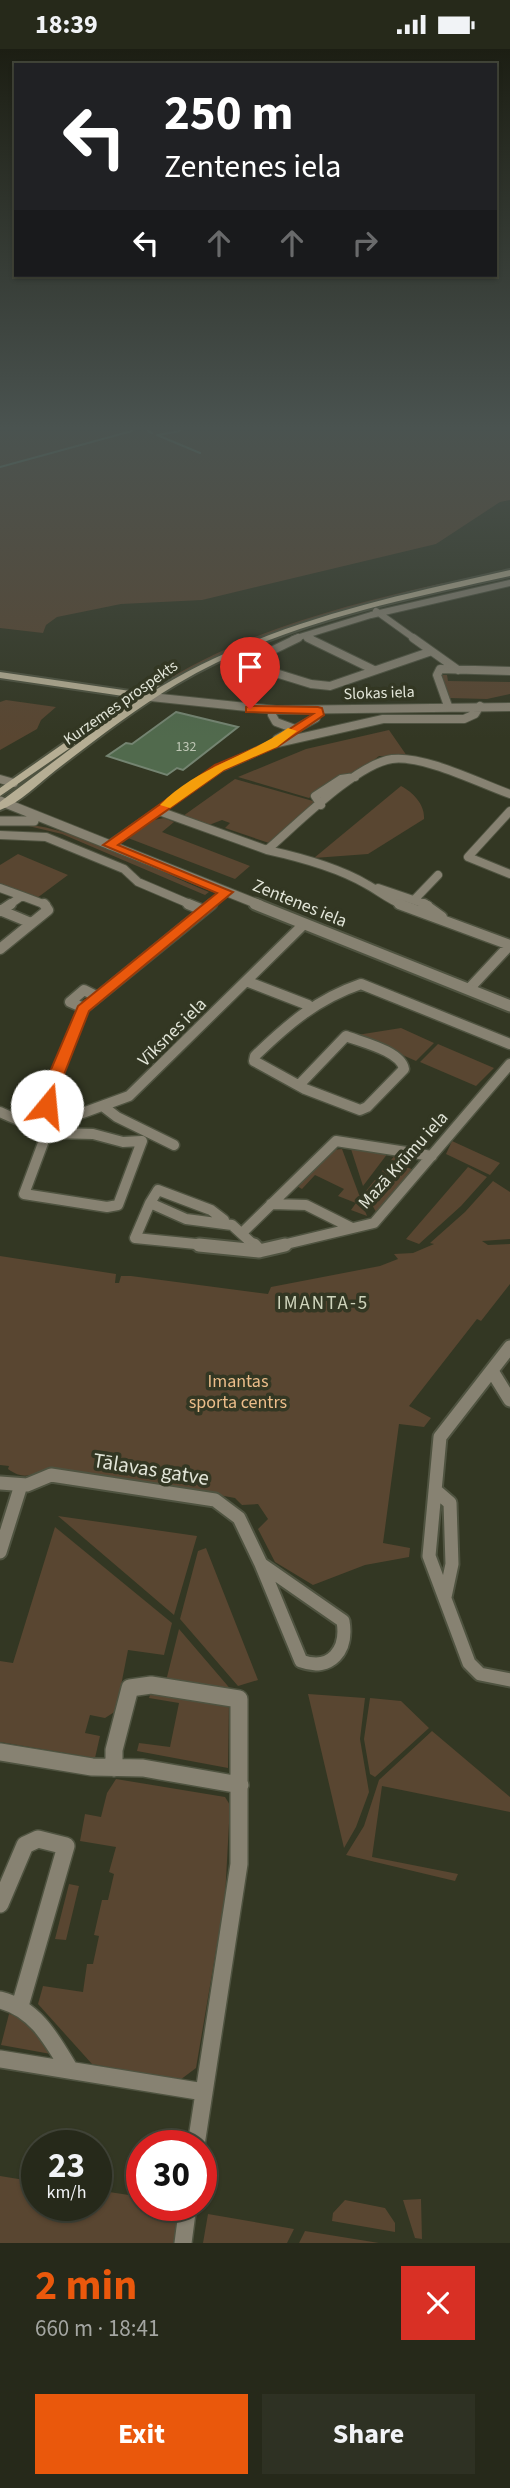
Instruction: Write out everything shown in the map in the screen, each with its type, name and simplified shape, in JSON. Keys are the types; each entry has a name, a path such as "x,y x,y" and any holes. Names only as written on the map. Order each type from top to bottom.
{"main road":[{"name":"Kurzemes prospekts","path":"1,801 14,783 138,695 211,653 285,622 340,605 510,565"},
{"name":"Kurzemes prospekts","path":"1,801 183,676 233,651 287,629 368,605 510,573"},
{"name":"Slokas iela","path":"0,675 152,697"}],"street":[{"path":"458,670 425,653 326,687 253,666 259,655 306,636 378,613 510,583"},
{"path":"501,585 510,591"},
{"path":"368,605 440,669 510,670"},
{"path":"306,636 374,670"},
{"path":"440,669 437,675 448,706"},
{"name":"Slokas iela","path":"152,697 243,709 510,707"},
{"path":"273,744 383,719 464,719 480,706"},
{"path":"109,845 220,768 273,744 317,717 318,710"},
{"path":"272,715 276,722 295,729"},
{"path":"267,850 320,805 381,761 400,758 510,794"},
{"path":"0,779 14,783"},
{"name":"Zentenes iela","path":"1,801 510,1006"},
{"path":"159,811 428,905 449,923"},
{"path":"510,811 468,857 510,874"},
{"path":"0,821 21,819 57,824"},
{"path":"0,835 46,837 124,869 138,882 203,910"},
{"path":"414,900 438,875"},
{"path":"365,883 390,900 510,945 468,989"},
{"path":"0,888 45,904 48,909 0,949"},
{"path":"66,1116 47,1106 46,1100 84,1008 226,892"},
{"path":"1,911 22,896"},
{"path":"1,911 31,923"},
{"name":"Vīksnes iela","path":"0,1112 26,1125 40,1128 66,1116 104,1107 129,1096 303,924"},
{"path":"246,981 308,1005"},
{"path":"300,1084 346,1037 396,1057 405,1066 367,1107 360,1110 300,1084 254,1061 255,1056 308,1005 361,983 510,1044"},
{"path":"84,1008 70,1002 84,990 96,996"},
{"name":"Mazā Krūmu iela","path":"150,1203 135,1238 259,1251 374,1223 510,1064"},
{"path":"104,1107 117,1117 174,1145"},
{"path":"93,1134 123,1142 142,1141 122,1196 113,1207 24,1195 46,1135 93,1134"},
{"path":"244,1231 336,1141 432,1156"},
{"path":"225,1221 186,1219 150,1203 158,1190 211,1210 244,1231 259,1251"},
{"path":"271,1204 306,1205 352,1228"},
{"path":"510,1347 440,1437 429,1556 469,1663 480,1674 510,1680"},
{"path":"492,1371 510,1400"},
{"name":"Tālavas gatve","path":"0,1483 21,1485 51,1475 215,1500 227,1505 241,1517 301,1661 318,1666 338,1656 347,1639 344,1621 262,1564"},
{"path":"0,1552 21,1485"},
{"path":"435,1490 450,1503 452,1564 445,1597"},
{"path":"114,1768 114,1750 127,1694 136,1685 239,1699 239,1864 199,2130"},
{"path":"0,1752 92,1767 143,1768 240,1785"},
{"path":"0,1904 30,1841 38,1839 66,1846 20,2006"},
{"path":"0,2000 20,2006 46,2033 70,2070"},
{"path":"0,2059 205,2092"},
{"path":"183,2243 186,2221"}],"green space":[{"path":"0,533 452,533 436,544 202,600 121,604 57,617 46,625 43,633 0,628"},
{"path":"443,583 446,585 334,613 262,637 192,669 159,689 154,688 222,651 258,636 331,611"},
{"path":"442,675 447,675 448,681 510,682 510,694 487,699 449,698"},
{"path":"6,700 56,707 41,720 37,729 0,750 0,702"},
{"path":"389,730 407,756 379,756 358,773 337,776 309,798 238,777 306,749"},
{"path":"235,779 313,801 315,804 269,843 225,828 230,823 222,820 209,825 183,816"},
{"path":"401,786 418,800 424,819 368,854 314,858"},
{"path":"164,818 174,822 162,832 250,866 235,879 128,838 154,820"},
{"path":"20,824 64,832 209,892 205,895 62,834"},
{"path":"18,854 68,875 37,898 0,886 0,865"},
{"path":"401,1028 434,1043 416,1061 357,1035"},
{"path":"438,1044 494,1068 476,1086 420,1062"},
{"path":"452,1141 500,1163 490,1175 446,1154"},
{"path":"342,1149 367,1216 351,1210 356,1203 338,1196 344,1189 315,1175 302,1189 295,1185 332,1150"},
{"path":"351,1149 388,1153 363,1186"},
{"path":"396,1154 404,1157 399,1164 414,1170 376,1212 365,1192"},
{"path":"468,1167 487,1177 461,1206 419,1244 406,1239"},
{"name":"Imantas sporta centrs","path":"493,1181 510,1192 510,1239 482,1241 488,1245 510,1244 510,1284 481,1321 477,1319 409,1406 431,1418 424,1427 399,1424 383,1543 410,1548 409,1557 365,1565 313,1585 275,1562 258,1529 268,1519 258,1504 242,1505 235,1498 49,1469 24,1476 8,1469 9,1466 0,1465 0,1256 116,1274 115,1283 119,1283 121,1276 131,1276 268,1294 271,1287 380,1266 398,1259 394,1254 413,1253 434,1244 430,1243 465,1212"},
{"path":"58,1516 197,1536 174,1615"},
{"path":"55,1527 172,1623 164,1655 128,1650 116,1711 105,1718 90,1715 85,1733 100,1736 95,1758 0,1742 0,1661 13,1663"},
{"path":"206,1548 258,1680 238,1686 180,1619 198,1551"},
{"path":"179,1629 233,1692 166,1681"},
{"path":"151,1692 229,1703 228,1768 137,1751 139,1743 170,1747 179,1703 149,1698"},
{"path":"308,1694 365,1698 360,1739 369,1792 356,1827 344,1848"},
{"path":"370,1698 401,1701 429,1728 375,1777 370,1774 364,1739"},
{"path":"432,1731 510,1797 510,1812 382,1786 372,1857 458,1874 455,1881 346,1855 364,1826 379,1780"},
{"path":"116,1779 225,1797 230,1805 225,1898 196,2068 180,2080 92,2064 38,2004 43,1986 83,1992 87,1964 93,1964 99,1936 94,1935 102,1900 108,1900 114,1874 109,1872 116,1847 80,1841 85,1814 101,1817 107,1793"},
{"path":"69,1884 79,1886 66,1940 55,1939"},
{"path":"9,2014 21,2016 51,2054 1,2045"},
{"path":"0,2176 21,2179 21,2221 112,2221 112,2192 126,2195 126,2221 177,2221 175,2243 0,2243"},
{"path":"421,2199 422,2239 415,2238 403,2200"},
{"path":"345,2200 385,2208 395,2223 395,2232 332,2221 333,2213"},
{"path":"217,2216 294,2229 287,2243 203,2243 207,2221 217,2221"},
{"path":"305,2231 379,2243 299,2243"}],"building":[{"path":"176,712 238,727 183,770 177,768 167,775 107,756 126,743 132,744"}],"slow traffic":[{"path":"166,805 220,768 273,744 292,731"}],"district":[{"name":"IMANTA-5","path":"323,1302"}],"route":[{"path":"47,1106 46,1100 83,1009 99,993 226,892 109,845 220,768 273,744 279,737 318,715 318,710 250,709"}]}
